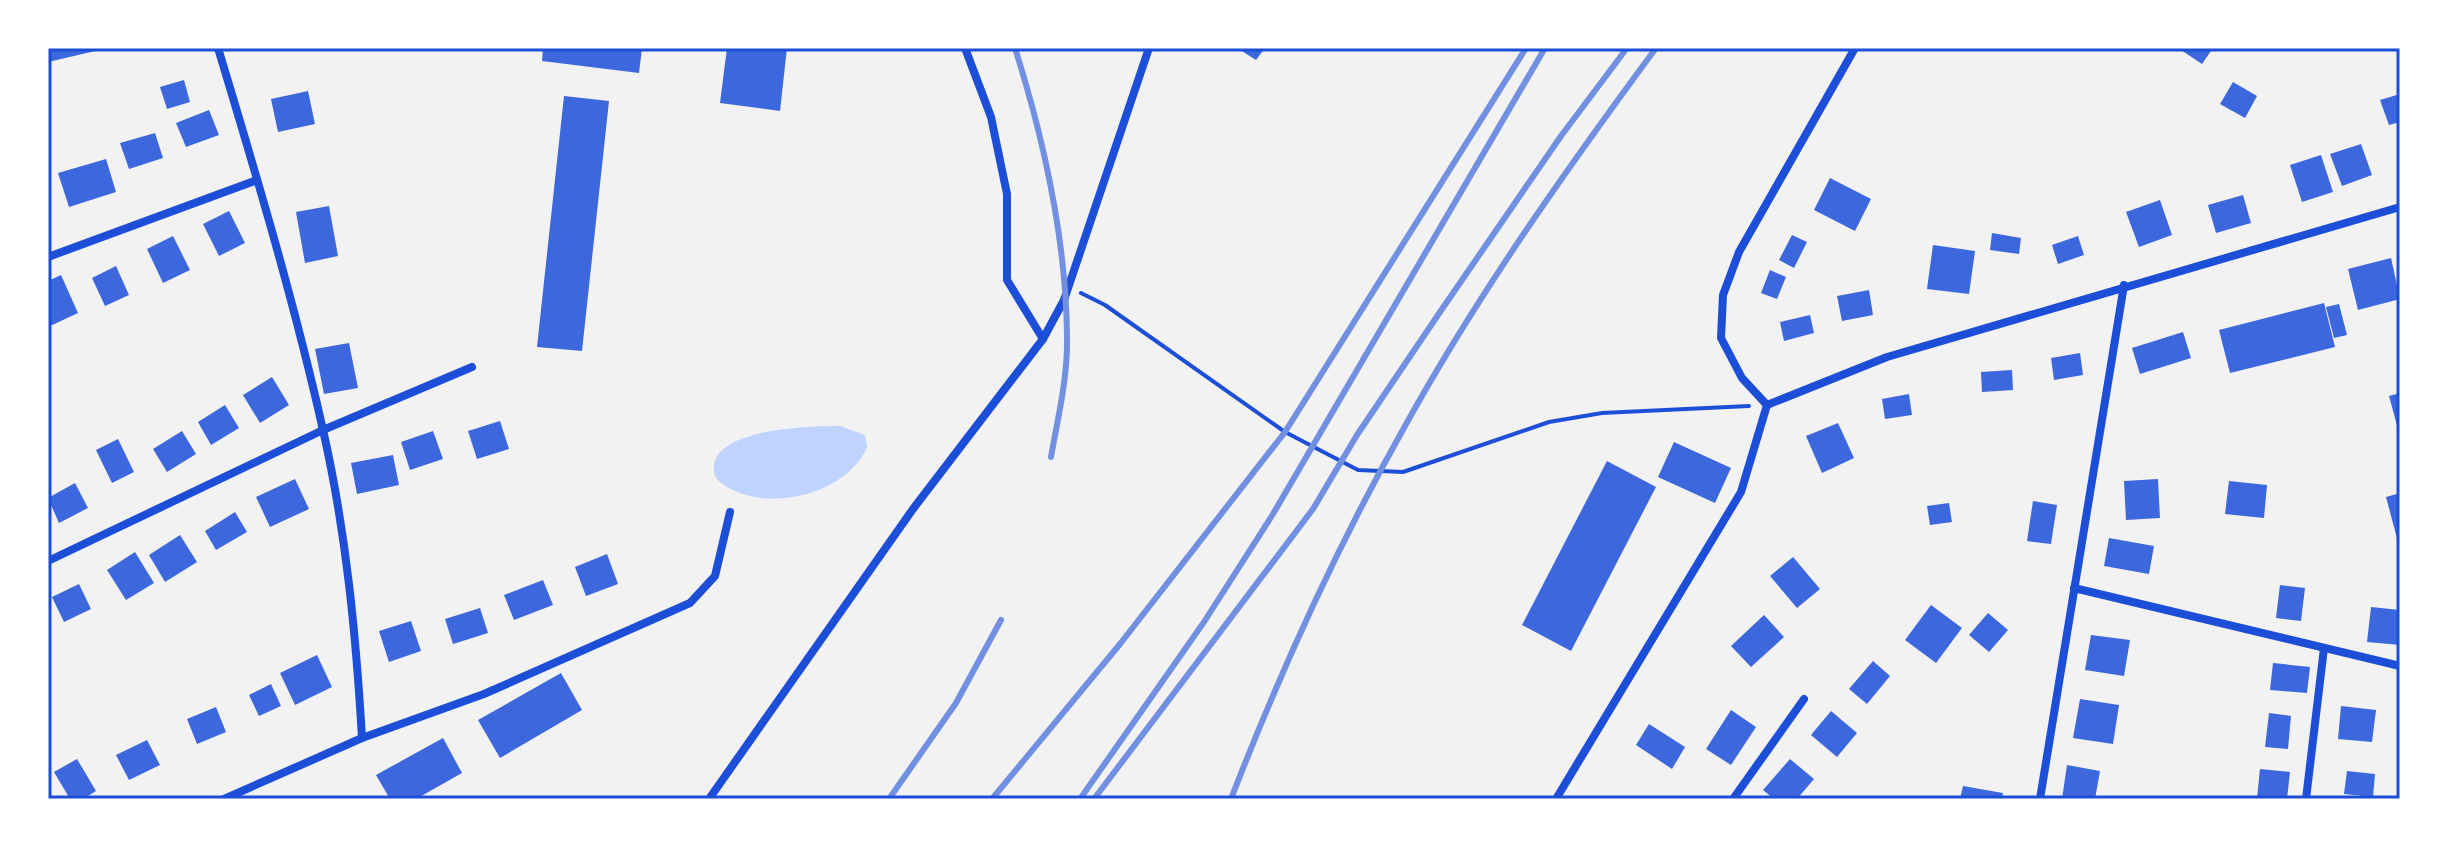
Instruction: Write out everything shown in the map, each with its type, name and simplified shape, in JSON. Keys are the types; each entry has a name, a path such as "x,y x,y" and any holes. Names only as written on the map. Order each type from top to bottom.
{"street":[{"path":"218,48 257,180 323,430 344,547 358,656 362,738"},
{"path":"965,48 991,117 1007,194 1007,280 1043,339"},
{"path":"709,799 913,509 1043,339 1064,300 1149,48"},
{"path":"1767,405 1742,378 1721,338 1723,295 1739,252 1855,48"},
{"path":"48,257 257,180"},
{"path":"1767,405 1887,357 2124,285 2400,207"},
{"path":"2040,799 2124,285"},
{"path":"48,561 323,430 472,367"},
{"path":"1556,799 1741,492 1767,405"},
{"path":"224,799 362,738 484,694 690,603 715,576 730,512"},
{"path":"2074,588 2400,666"},
{"path":"2306,799 2324,648"},
{"path":"1733,799 1804,699"}],"path":[{"path":"1064,300 1084,293 1099,301 1285,432 1358,470 1403,472 1549,422 1602,413 1767,405"}],"water":[{"path":"840,426 865,435 867,447 857,464 823,488 803,495 759,498 739,493 715,476 715,461 722,450 752,435"}],"building":[{"path":"48,48 104,48 104,49 48,62"},
{"path":"543,48 642,48 639,73 542,61"},
{"path":"727,48 787,48 780,111 720,103"},
{"path":"1237,48 1265,48 1256,60"},
{"path":"2178,48 2213,48 2202,64"},
{"path":"184,80 190,102 167,109 160,87"},
{"path":"2233,82 2257,96 2245,118 2220,104"},
{"path":"308,91 315,124 278,132 271,99"},
{"path":"2400,94 2400,122 2389,125 2380,100"},
{"path":"564,96 609,101 582,351 537,347"},
{"path":"209,110 219,135 186,147 176,123"},
{"path":"155,133 163,158 129,169 120,143"},
{"path":"2361,144 2372,175 2342,186 2330,154"},
{"path":"2321,155 2333,192 2302,202 2290,165"},
{"path":"106,159 116,192 69,207 58,173"},
{"path":"1830,178 1871,199 1855,231 1814,210"},
{"path":"2243,195 2251,223 2216,233 2208,205"},
{"path":"2160,200 2172,235 2139,247 2126,212"},
{"path":"329,206 338,256 305,263 296,212"},
{"path":"229,211 245,243 219,256 203,224"},
{"path":"1992,233 2021,238 2019,254 1990,250"},
{"path":"1792,235 1807,242 1794,268 1779,260"},
{"path":"173,236 190,270 163,283 147,249"},
{"path":"2078,236 2084,255 2058,264 2052,245"},
{"path":"1933,245 1975,251 1969,294 1927,289"},
{"path":"2391,258 2400,299 2358,310 2348,269"},
{"path":"116,266 129,295 105,306 92,278"},
{"path":"1770,270 1786,277 1777,299 1761,293"},
{"path":"61,275 78,313 48,327 48,281"},
{"path":"1869,290 1873,315 1842,321 1837,296"},
{"path":"2324,303 2335,347 2230,373 2219,330"},
{"path":"2339,304 2347,335 2334,338 2326,307"},
{"path":"1810,315 1814,333 1784,341 1780,322"},
{"path":"2183,332 2191,358 2140,374 2132,348"},
{"path":"349,343 358,388 324,394 315,349"},
{"path":"2080,353 2083,375 2054,380 2051,358"},
{"path":"2012,370 2013,390 1982,392 1981,372"},
{"path":"272,377 289,405 260,423 243,395"},
{"path":"2400,393 2400,433 2399,433 2389,396"},
{"path":"1909,394 1912,415 1885,419 1882,399"},
{"path":"225,405 239,428 211,445 198,422"},
{"path":"500,421 509,449 477,459 468,431"},
{"path":"1838,423 1854,458 1822,473 1806,436"},
{"path":"182,431 196,454 167,472 153,449"},
{"path":"433,431 443,459 410,470 401,442"},
{"path":"118,439 134,472 112,483 96,450"},
{"path":"1674,442 1731,468 1715,503 1658,477"},
{"path":"393,455 399,485 357,494 351,463"},
{"path":"1607,461 1656,487 1571,651 1522,625"},
{"path":"295,479 309,509 270,527 256,497"},
{"path":"2158,479 2160,518 2126,520 2124,481"},
{"path":"2229,481 2267,485 2264,518 2225,514"},
{"path":"75,483 88,508 59,523 48,498"},
{"path":"2400,493 2400,546 2399,546 2386,497"},
{"path":"2033,501 2057,505 2051,544 2027,541"},
{"path":"1949,503 1952,522 1930,525 1927,506"},
{"path":"235,512 247,532 216,550 205,531"},
{"path":"180,535 197,562 165,582 149,555"},
{"path":"2109,538 2154,546 2149,574 2104,566"},
{"path":"135,552 154,583 126,600 107,570"},
{"path":"607,554 618,584 586,596 575,567"},
{"path":"1793,557 1820,589 1797,608 1770,576"},
{"path":"543,580 553,605 514,620 504,595"},
{"path":"79,584 91,609 64,622 52,597"},
{"path":"2280,585 2305,588 2301,621 2276,618"},
{"path":"1931,605 1962,628 1936,663 1905,640"},
{"path":"2371,607 2400,610 2400,645 2367,642"},
{"path":"480,608 488,633 453,644 445,619"},
{"path":"1988,613 2008,630 1989,652 1969,635"},
{"path":"1764,615 1784,637 1751,667 1731,646"},
{"path":"411,621 421,651 389,662 379,631"},
{"path":"2091,635 2130,640 2124,676 2085,670"},
{"path":"317,655 332,687 295,705 280,673"},
{"path":"1873,661 1890,676 1867,704 1849,689"},
{"path":"2273,663 2310,667 2307,693 2270,690"},
{"path":"561,673 582,710 500,758 478,720"},
{"path":"271,684 281,706 259,716 249,695"},
{"path":"2080,699 2119,705 2113,744 2073,738"},
{"path":"2341,706 2376,710 2372,742 2338,739"},
{"path":"216,707 226,732 197,744 187,719"},
{"path":"1731,710 1756,727 1731,765 1706,749"},
{"path":"1831,711 1857,733 1837,757 1811,735"},
{"path":"2269,713 2291,716 2288,749 2265,747"},
{"path":"1649,724 1685,747 1672,769 1636,745"},
{"path":"443,738 462,773 416,799 390,799 376,775"},
{"path":"147,740 160,765 129,780 116,755"},
{"path":"77,759 96,791 83,799 70,799 54,772"},
{"path":"1790,759 1814,779 1797,799 1774,799 1763,790"},
{"path":"2067,765 2100,771 2095,799 2062,799"},
{"path":"2260,769 2290,772 2287,799 2257,798"},
{"path":"2347,771 2375,774 2373,797 2344,794"},
{"path":"1963,786 2003,793 2002,799 1960,799"}],"railway":[{"path":"1015,48 1044,154 1063,263 1067,351 1051,457"},
{"path":"992,799 1120,644 1285,432 1526,48"},
{"path":"1080,799 1204,622 1273,514 1545,48"},
{"path":"1094,799 1313,509 1357,435 1440,312 1561,136 1627,48"},
{"path":"1231,799 1311,610 1405,426 1462,328 1524,233 1656,48"},
{"path":"889,799 956,703 1001,620"}]}
